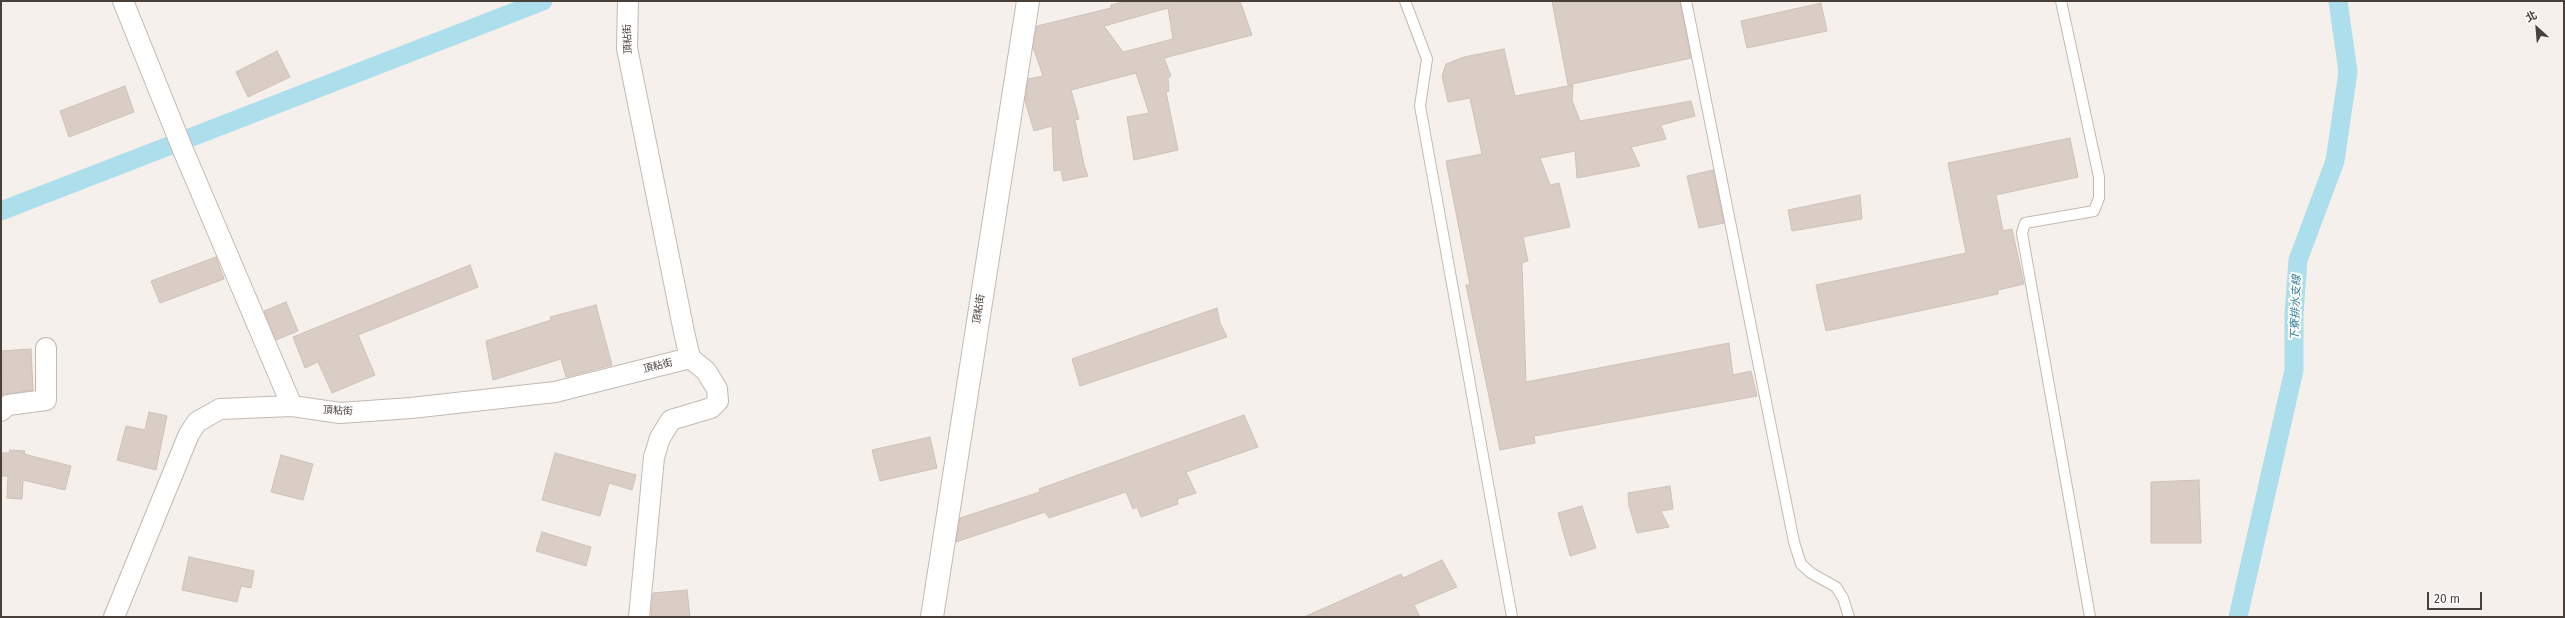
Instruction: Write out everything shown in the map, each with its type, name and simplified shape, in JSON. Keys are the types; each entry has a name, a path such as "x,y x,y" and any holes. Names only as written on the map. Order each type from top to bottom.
{"street":[{"path":"123,1 189,165 292,406"},
{"name":"頂粘街","path":"114,617 189,434 197,422 220,409 292,406 340,413 411,408 555,392 690,358 627,48 628,1"},
{"name":"頂粘街","path":"932,617 1028,1"},
{"path":"1,411 8,405 46,400 46,348"},
{"path":"639,617 654,457 660,438 671,420 711,408 718,401 717,389 706,372 690,358"}],"lane":[{"path":"1405,1 1427,59 1420,106 1512,617"},
{"path":"1686,1 1794,542 1801,564 1811,573 1836,588 1843,598 1849,617"},
{"path":"2061,1 2099,177 2099,198 2094,211 2025,223 2022,233 2090,617"}],"building":[{"path":"1126,1 1240,1 1252,35 1164,58 1171,76 1168,78 1169,91 1166,92 1178,150 1134,160 1127,117 1149,113 1136,73 1071,90 1079,119 1075,120 1084,165 1088,176 1063,181 1061,170 1054,171 1052,126 1034,131 1025,101 1028,79 1043,76 1033,47 1037,26 1111,8 1111,5","holes":["1168,8 1173,39 1123,52 1104,26"]},
{"path":"1552,1 1680,1 1691,58 1568,85"},
{"path":"1821,3 1827,31 1747,48 1741,21"},
{"path":"1504,49 1515,96 1573,85 1572,100 1580,121 1691,101 1695,116 1661,125 1666,139 1631,147 1640,166 1577,178 1575,151 1540,158 1550,185 1559,183 1570,227 1523,237 1528,261 1522,263 1526,382 1729,343 1733,375 1751,371 1757,396 1534,436 1535,443 1500,450 1466,285 1470,285 1446,161 1482,154 1470,98 1448,102 1442,76 1446,64 1464,57"},
{"path":"277,51 290,77 248,97 236,72"},
{"path":"125,86 134,112 69,137 60,111"},
{"path":"2070,138 2078,177 1996,195 2003,231 2012,229 2024,284 1998,290 1998,294 1826,331 1816,285 1966,253 1948,163"},
{"path":"1713,170 1724,223 1699,228 1687,176"},
{"path":"1860,195 1862,219 1792,231 1788,210"},
{"path":"216,257 224,279 160,303 151,281"},
{"path":"470,265 478,287 358,335 375,375 332,393 318,362 305,368 293,337"},
{"path":"286,302 298,331 276,340 264,311"},
{"path":"596,305 612,365 566,377 561,359 493,380 486,341 551,320 550,317"},
{"path":"1217,308 1220,323 1227,337 1080,386 1072,359"},
{"path":"31,349 33,390 2,395 1,351"},
{"path":"149,412 167,416 156,470 117,460 126,426 145,430"},
{"path":"1244,415 1258,447 1186,472 1196,493 1177,499 1178,504 1141,517 1137,507 1133,509 1126,492 1049,518 1045,512 956,542 960,518 1040,492 1039,489"},
{"path":"930,437 937,468 880,481 872,450"},
{"path":"10,450 25,451 24,454 71,466 65,490 23,480 22,499 7,498 8,476 1,476 1,453 9,453"},
{"path":"555,453 636,475 632,490 609,483 600,516 542,500"},
{"path":"281,455 313,464 303,500 271,492"},
{"path":"2199,480 2201,543 2151,543 2151,482"},
{"path":"1670,486 1673,509 1661,511 1669,527 1637,533 1629,506 1628,493"},
{"path":"1582,506 1596,548 1570,556 1558,513"},
{"path":"542,532 591,547 586,566 536,551"},
{"path":"189,557 254,571 251,588 241,586 237,602 182,590"},
{"path":"1442,560 1457,587 1414,605 1420,617 1304,617 1401,574 1403,578"},
{"path":"687,590 690,617 651,617 653,593"}],"waterway":[{"path":"1,211 543,1"},
{"name":"下寮排水支線","path":"2238,617 2294,370 2294,314 2298,260 2335,161 2348,72 2338,1"}]}
